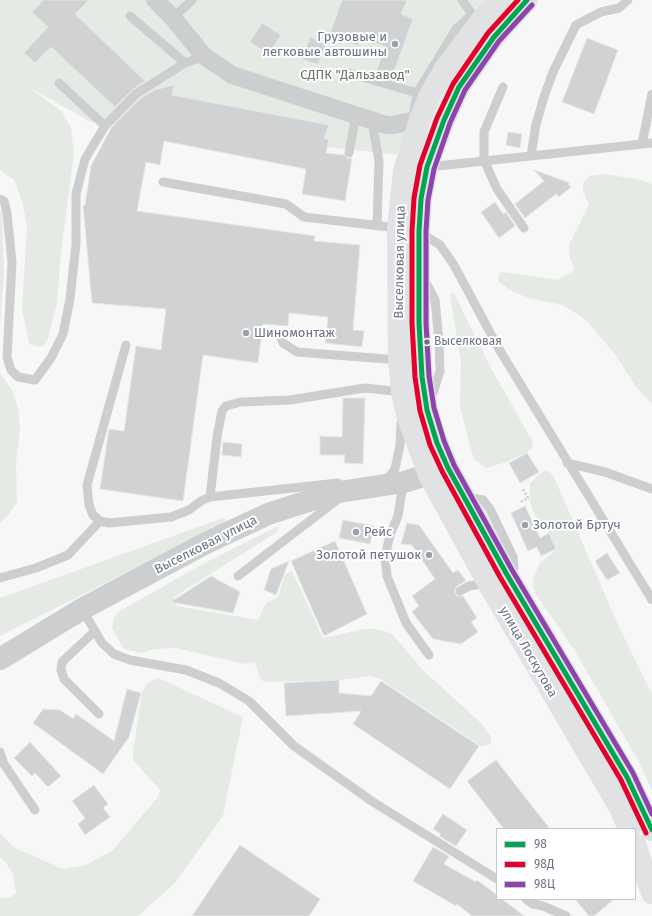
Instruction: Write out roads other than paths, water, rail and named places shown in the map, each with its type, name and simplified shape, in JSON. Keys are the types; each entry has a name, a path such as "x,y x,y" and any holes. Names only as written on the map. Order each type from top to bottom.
{"main road":[{"name":"Выселковая улица","path":"438,472 437,442 402,392 399,360 398,228 404,171 417,119 444,70 476,18 500,0"},
{"name":"Выселковая улица","path":"398,228 420,199 426,167 444,120 459,87 494,37 528,0"},
{"name":"Выселковая улица","path":"398,228 418,273 421,370 417,413"},
{"name":"улица Лоскутова","path":"438,472 463,497 497,578 627,777 652,830"},
{"name":"улица Лоскутова","path":"438,472 497,578 620,808 629,828"},
{"path":"636,847 652,893"}],"street":[{"path":"155,0 173,18 204,56 232,75 364,118 394,125 417,119"},
{"name":"Выселковая улица","path":"0,659 82,609 206,543 268,514 333,493 404,482 438,472"}],"lane":[{"path":"173,18 192,0"},
{"path":"417,119 417,93 452,35 476,18 462,0"},
{"path":"531,156 536,124 544,97 553,72 576,25 601,12 619,8 628,0"},
{"path":"130,16 185,63"},
{"path":"0,199 4,201 7,213 12,262 7,357 11,370 18,377 35,380 52,358 63,334 70,299 76,244 76,194 85,159 105,126 136,94 185,63 204,56"},
{"path":"348,73 417,93"},
{"path":"59,83 105,126"},
{"path":"503,86 484,132 484,160 497,188 524,228"},
{"path":"642,144 652,94"},
{"path":"349,153 364,118"},
{"path":"364,118 379,161 398,228"},
{"path":"426,167 652,143"},
{"path":"163,182 286,204 304,217 398,228 440,245 454,265 499,349 567,463 652,600"},
{"path":"280,335 283,343 297,352 399,360"},
{"path":"126,345 87,485 89,505 93,516 100,521 116,523 171,517 189,510 201,501 210,497 326,484 349,483 354,490 238,576"},
{"path":"210,497 217,437 222,412 226,406 241,402 290,400 365,388 402,392"},
{"path":"382,486 395,469 400,445 401,423 417,413"},
{"path":"567,463 605,472 652,489"},
{"path":"404,482 398,516 390,535 384,557 387,576 406,623 429,656"},
{"path":"0,578 36,568 68,555 100,521"},
{"path":"460,591 469,586 497,578"},
{"path":"82,609 102,643 114,654 130,660 186,670 226,686 249,701 294,746 373,802 496,878"},
{"path":"95,631 62,662 60,670 64,679 99,714"},
{"path":"0,752 4,764 35,810"},
{"path":"527,900 533,904 543,906 566,916"}],"place":[{"name":"Грузовые и легковые автошины","path":"395,44"},
{"name":"Шиномонтаж","path":"246,333"},
{"name":"Выселковая","path":"427,342"},
{"name":"Золотой Бртуч","path":"525,525"},
{"name":"Рейс","path":"356,532"},
{"name":"Золотой петушок","path":"429,555"}],"park label":[{"name":"СДПК \"Дальзавод\"","path":"355,75"}]}
